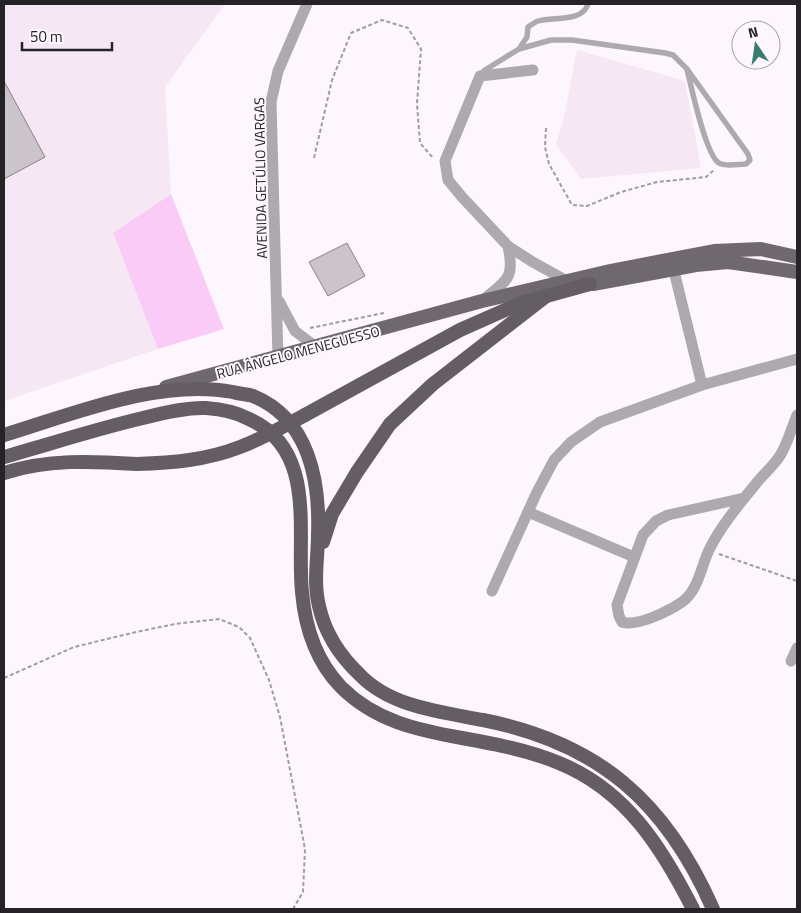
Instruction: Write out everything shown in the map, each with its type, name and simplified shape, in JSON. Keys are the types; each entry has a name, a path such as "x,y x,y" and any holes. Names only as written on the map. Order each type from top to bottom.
{"highway":[{"path":"4,473 40,464 167,463 204,458 239,448 305,415 460,330 502,310 590,284"},
{"path":"317,561 332,514 356,472 390,424 434,384 545,297"},
{"path":"4,435 114,402 171,390 213,390 252,396 286,417 302,442 315,478 318,507 317,596 324,623 332,643 345,660 364,680 384,694 409,704 506,725 560,743 590,758 634,792 662,821 704,888 713,909"},
{"path":"4,457 110,426 164,413 204,408 226,410 266,427 282,444 293,465 298,487 302,507 302,590 311,639 323,663 341,686 363,705 389,720 416,729 526,751 560,763 591,780 619,802 647,831 673,870 693,909"}],"main road":[{"path":"590,284 673,264 714,251 761,249 797,257"},
{"path":"673,264 728,262 797,272"},
{"name":"RUA ÂNGELO MENEGUESSO","path":"114,402 482,301 610,271 673,264"}],"street":[{"name":"AVENIDA GETÚLIO VARGAS","path":"278,358 271,102 278,71 307,4"},
{"path":"533,70 480,76 445,161 446,173 448,180 462,197 508,246 531,262 567,281"},
{"path":"482,301 506,280 509,274 512,265 508,246"},
{"path":"673,264 702,385"},
{"name":"AVENIDA GETÚLIO VARGAS","path":"277,298 295,331 316,347"},
{"path":"492,591 554,460 572,442 600,422 702,385 797,359"},
{"path":"744,498 668,515 656,521 643,535 617,605 622,622 628,624 642,622 682,602 690,594 717,536 744,498 781,454 797,415"},
{"path":"528,512 634,558"},
{"path":"791,661 797,648"}],"lane":[{"path":"519,49 527,37 528,28 538,21 578,15 588,7 588,4"},
{"path":"480,76 485,70 519,49 552,40 572,40 673,55 688,69 748,154 750,160 746,164 720,164 712,157 693,96 688,69"}],"path":[{"path":"314,158 332,80 351,33 382,20 408,28 421,49 417,104 420,143 446,173"},
{"path":"546,128 545,147 549,164 572,205 587,206 621,192 656,182 706,177 720,164"},
{"path":"709,550 797,581"},
{"path":"4,678 74,647 136,632 175,624 219,619 239,627 250,638 269,680 280,717 305,849 303,892 293,909"}],"shaded area":[{"path":"4,4 225,4 165,87 171,194 113,233 158,349 4,401"},
{"path":"577,50 685,81 701,168 581,179 556,144 563,121"},
{"path":"171,194 224,329 158,349 113,233"}],"building":[{"path":"4,81 45,157 4,179"},
{"path":"347,243 365,276 328,296 309,262"}]}
